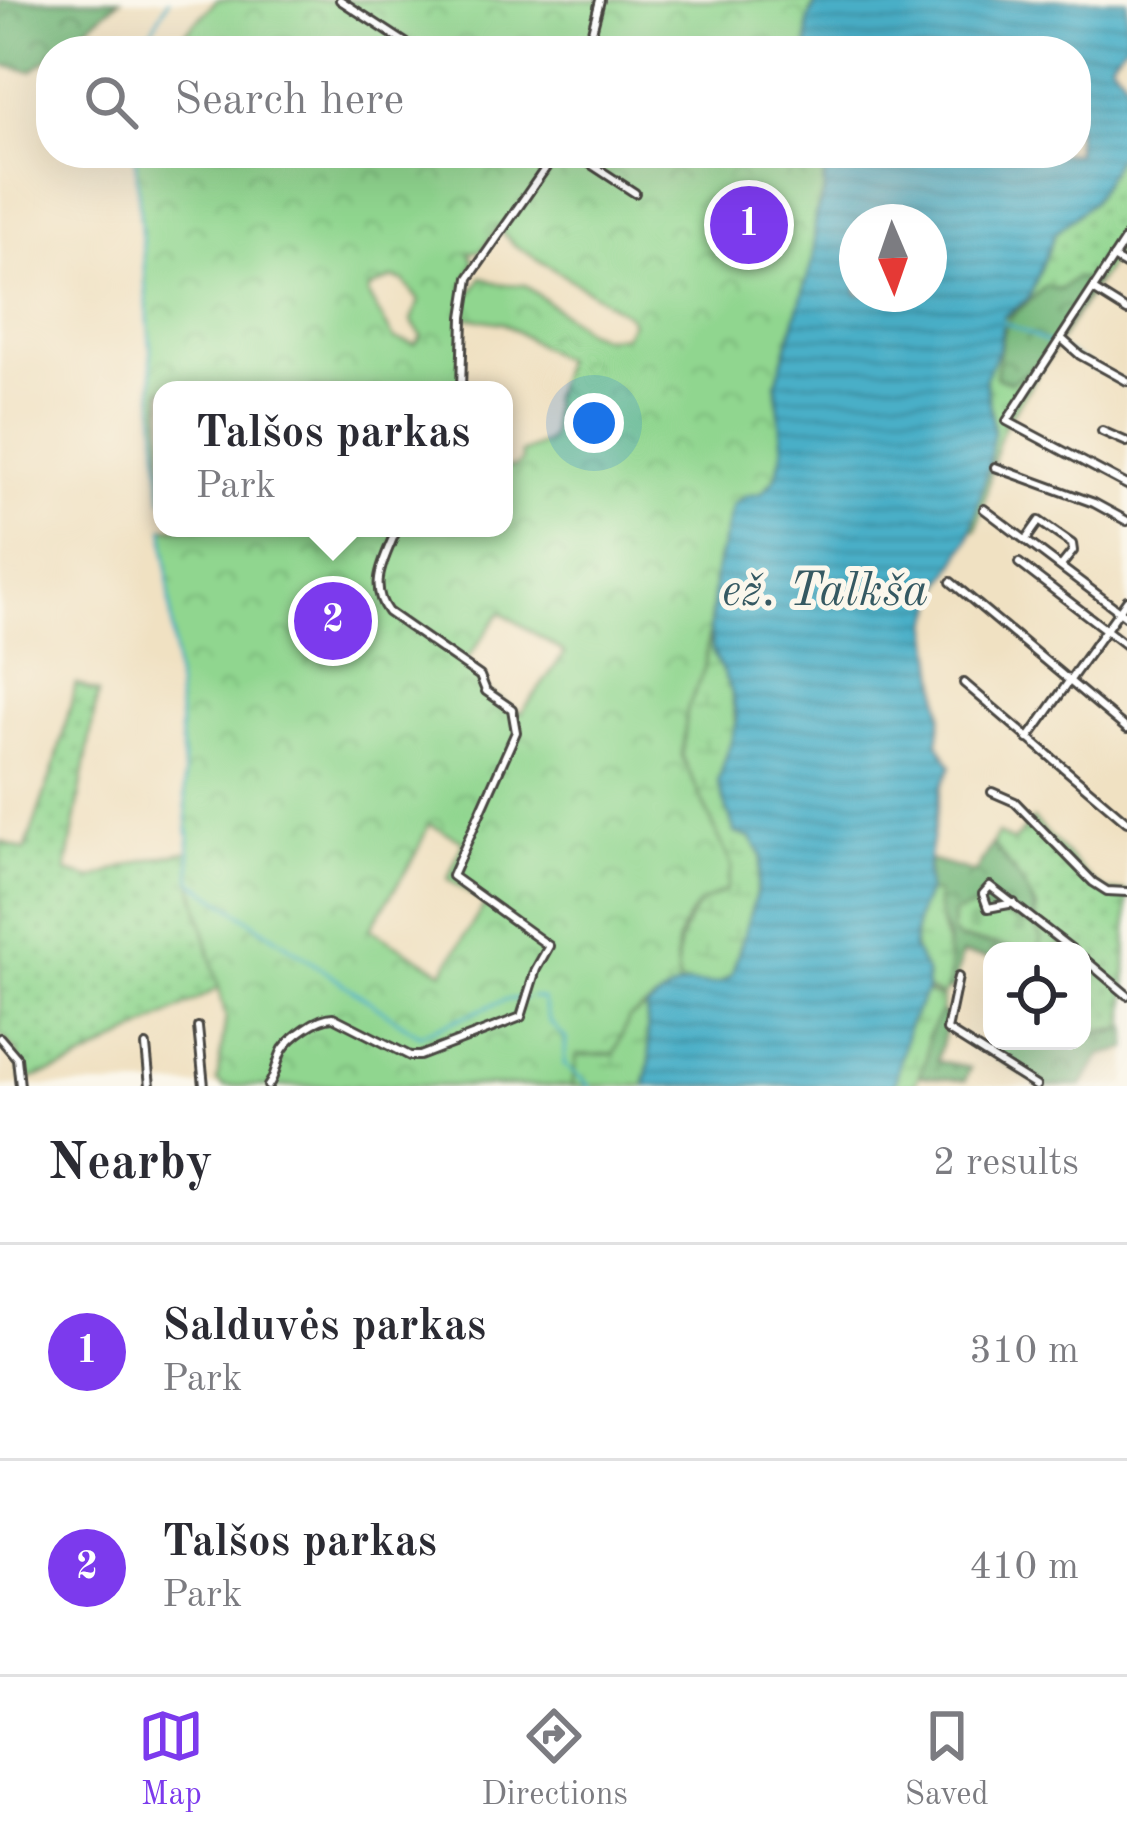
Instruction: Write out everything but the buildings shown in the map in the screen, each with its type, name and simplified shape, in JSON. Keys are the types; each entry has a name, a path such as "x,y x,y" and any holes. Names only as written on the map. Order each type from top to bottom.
{"street":[{"path":"340,0 395,36"},
{"path":"591,36 601,0"},
{"path":"461,381 466,288 545,168"},
{"path":"596,168 634,193"},
{"path":"1127,237 1007,422 1127,485"},
{"path":"1113,258 1127,266"},
{"path":"1094,291 1127,311"},
{"path":"1062,339 1080,355 1127,381"},
{"path":"1102,431 1127,442"},
{"path":"995,467 1094,503 1127,521"},
{"path":"984,509 1127,617"},
{"path":"1026,539 1039,521 1072,544 1073,551 1061,566"},
{"path":"268,1086 278,1072 283,1050 323,1017 333,1017 410,1056 420,1056 521,1017 536,969 549,946 452,876 516,732 512,709 486,691 480,676 388,612 377,598 376,582 394,537"},
{"path":"1019,563 1127,646"},
{"path":"951,582 1127,729"},
{"path":"1028,739 1127,600"},
{"path":"964,683 1127,822"},
{"path":"992,792 1015,802 1094,882 1107,891 1127,892"},
{"path":"1014,903 988,908 983,894 990,886 1014,903 1064,942"},
{"path":"1091,965 1127,995"},
{"path":"958,977 947,1030 1036,1086"},
{"path":"198,1027 204,1086"},
{"path":"0,1038 17,1058 20,1086"},
{"path":"146,1046 151,1086"}],"green space":[{"path":"0,0 120,0 76,36 36,36 36,68 32,71 0,65"},
{"path":"217,0 817,0 808,36 182,36"},
{"path":"1127,136 1127,237 1007,421 972,531 994,431 985,378 999,348 1001,321 1029,298 1055,233 1092,202"},
{"path":"136,168 824,168 814,256 776,383 783,449 776,477 762,493 746,496 718,559 704,669 687,710 682,756 732,867 726,891 699,906 683,927 676,954 680,985 629,1018 614,1054 577,1055 572,1086 224,1086 217,1081 226,1017 192,881 165,537 513,537 513,467 522,461 521,453 547,442 552,434 552,399 563,361 503,323 464,317 461,381 153,384","holes":["497,228 516,246 628,315 632,322 624,336 601,337 586,331 525,285 499,284 482,277 472,292 463,287 474,262 469,252 481,251","393,278 404,281 419,301 411,321 422,336 415,344 394,339 368,295 369,289","501,612 565,653 521,714 487,691 480,676 464,664","429,824 463,841 448,879 485,904 443,972 370,929"]},
{"path":"1075,278 1095,280 1044,361 1011,382 996,377 1003,336 1013,315 1045,286 1060,290"},
{"path":"710,631 712,650 731,690 751,838 762,856 732,974 716,986 680,985 677,967 682,935 698,906 732,867 682,756 687,710 704,669"},
{"path":"76,684 98,693 66,872 92,879 190,851 192,881 219,988 69,1067 23,1081 17,1052 0,1035 0,841 25,851"},
{"path":"1033,819 1093,882 1107,891 1127,892 1125,1029 1091,1031 1091,977 1096,973 1091,969 1091,942 1040,942 1034,925 1037,908 992,844 998,834 1013,842"},
{"path":"992,844 1028,894 1034,925 974,907 952,932 958,939 983,943 983,957 962,954 954,988 948,990 948,938 927,892 929,860 975,873"},
{"path":"927,892 937,893 949,958 943,996 927,989 914,944 916,921"},
{"path":"974,907 1034,925 1040,942 958,938 952,932 953,914"},
{"path":"925,992 943,999 928,1035 926,1059 914,1086 894,1086 909,1024"},
{"path":"646,1008 650,1061 645,1086 572,1086 577,1055 614,1054 629,1018"},
{"path":"941,1012 948,1017 937,1061 970,1068 965,1081 919,1076 932,1026"},
{"path":"1127,1028 1127,1049 1101,1055 1082,1086 1042,1086 985,1050 1091,1050 1091,1032"}],"water":[{"name":"ež. Talkša","path":"817,0 1127,0 1127,43 1110,61 1127,81 1127,136 1092,202 1055,233 1029,298 1004,316 999,348 985,378 994,431 988,468 969,539 943,584 930,624 942,714 938,743 951,766 941,788 928,890 917,917 913,948 926,972 927,990 909,1024 894,1086 645,1086 650,1061 646,1008 677,987 714,984 732,974 756,894 762,856 751,838 735,833 718,782 737,721 731,690 712,650 715,574 733,504 762,493 776,477 783,449 776,383 814,256 824,168 1091,168 1091,36 808,36 808,21"}],"waterway":[{"path":"151,31 169,0"},
{"path":"136,168 153,384"},
{"path":"1001,321 1053,345"},
{"path":"1061,349 1105,374"},
{"path":"1109,376 1127,386"},
{"path":"165,537 192,881 419,1035 505,1000 525,998"},
{"path":"532,997 542,999 549,1021 566,1039 564,1064 590,1086"}],"place":[{"name":"Salduvės parkas","path":"749,225"},
{"name":"Talšos parkas","path":"333,621"}]}
